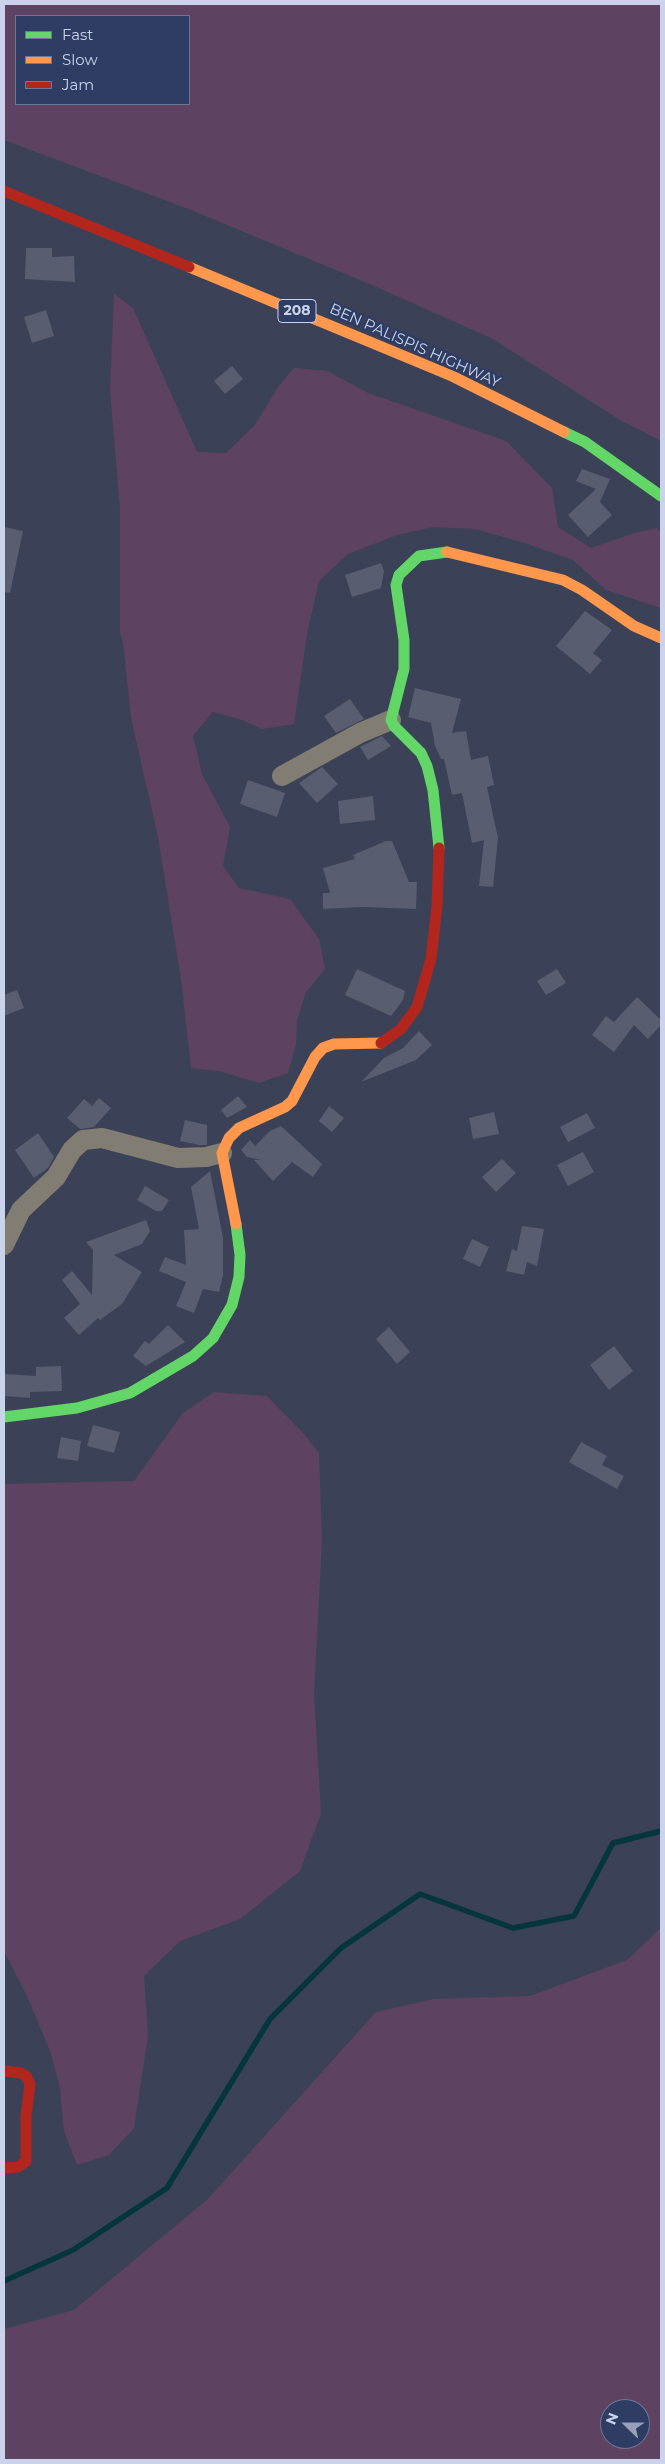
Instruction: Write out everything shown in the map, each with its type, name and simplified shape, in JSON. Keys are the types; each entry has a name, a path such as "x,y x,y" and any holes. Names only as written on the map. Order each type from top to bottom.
{"street":[{"name":"BEN PALISPIS HIGHWAY","path":"4,191 452,376 586,442 661,496"},
{"path":"4,1416 77,1408 130,1393 193,1356 213,1338 232,1305 239,1277 240,1255 238,1236 222,1153 229,1138 239,1128 285,1107 292,1101 315,1057 323,1048 334,1044 374,1045 385,1042 401,1029 417,1007 431,959 437,906 439,849 433,790 427,766 421,753 394,726 391,720 402,677 405,653 396,585 399,575 406,566 419,556 447,552 563,580 634,626 661,638"},
{"path":"282,776 360,733 391,720"},
{"path":"4,1245 21,1210 56,1177 72,1150 83,1140 102,1138 178,1158 206,1157 222,1153"},
{"path":"4,2071 21,2073 26,2076 30,2084 26,2116 26,2161 18,2167 4,2168"}],"shaded area":[{"path":"4,4 661,4 661,441 620,420 493,339 372,285 191,210 4,140"},
{"path":"114,294 133,308 197,452 226,453 254,426 278,387 294,368 327,371 368,393 506,441 552,488 558,527 591,548 631,534 657,528 661,533 661,608 606,590 573,560 525,543 475,529 433,527 397,535 348,554 319,581 307,634 294,724 262,729 242,720 213,712 193,736 202,774 230,827 223,866 239,888 290,899 319,939 325,969 306,992 297,1020 296,1045 288,1073 259,1083 219,1071 191,1068 181,979 158,837 131,718 123,642 120,633 120,509 110,390"},
{"path":"214,1392 267,1396 305,1435 319,1453 322,1541 314,1692 321,1813 300,1871 240,1919 180,1941 144,1976 148,2036 134,2128 109,2155 77,2165 64,2131 60,2087 50,2051 28,1998 4,1951 4,1484 134,1481 183,1413"},
{"path":"661,1928 661,2460 4,2460 4,2329 74,2310 208,2199 376,2012 434,1999 530,1996 627,1960"}],"building":[{"path":"26,248 52,248 52,257 74,256 75,282 25,279"},
{"path":"46,310 54,336 32,343 24,317"},
{"path":"232,366 243,379 225,394 214,381"},
{"path":"582,469 610,479 600,502 612,515 588,537 568,515 596,489 576,481"},
{"path":"4,527 23,531 10,593 4,592"},
{"path":"381,563 384,571 381,588 352,597 345,575"},
{"path":"585,611 612,630 593,653 602,660 590,674 556,646"},
{"path":"415,688 461,699 452,733 466,731 471,760 488,756 494,785 487,787 498,838 493,887 479,886 484,840 472,843 462,793 452,795 444,759 441,759 435,746 431,723 408,717"},
{"path":"350,699 364,719 336,733 324,716"},
{"path":"382,736 391,746 368,760 360,747"},
{"path":"322,767 338,784 317,803 299,783"},
{"path":"248,780 285,793 277,817 240,804"},
{"path":"373,796 375,820 340,824 338,801"},
{"path":"386,841 392,841 409,882 417,882 416,909 362,907 323,909 323,893 330,893 323,868 355,859 353,855"},
{"path":"357,969 405,991 403,1000 391,1016 345,995"},
{"path":"557,969 566,983 546,995 537,981"},
{"path":"17,990 24,1008 4,1016 4,995"},
{"path":"637,997 661,1020 661,1025 648,1039 634,1025 614,1052 592,1035 606,1016 614,1022"},
{"path":"419,1031 432,1045 416,1060 361,1082 384,1058 403,1048"},
{"path":"238,1096 247,1107 227,1118 221,1110"},
{"path":"99,1098 111,1108 94,1127 80,1129 67,1118 84,1099 92,1106"},
{"path":"329,1106 344,1118 332,1132 319,1121"},
{"path":"494,1112 499,1134 473,1139 469,1118"},
{"path":"587,1113 595,1128 568,1142 560,1127"},
{"path":"185,1120 207,1125 207,1145 180,1141"},
{"path":"281,1126 322,1164 313,1177 292,1162 273,1181 254,1160 261,1160 247,1157 241,1150 250,1140 255,1146 270,1131"},
{"path":"38,1133 54,1157 48,1168 34,1178 15,1150"},
{"path":"583,1152 594,1172 568,1186 557,1165"},
{"path":"502,1159 516,1173 496,1192 482,1177"},
{"path":"210,1171 223,1238 223,1275 219,1292 203,1289 194,1313 176,1306 186,1282 159,1271 165,1257 186,1265 184,1230 199,1229 191,1187"},
{"path":"145,1186 169,1200 162,1211 156,1211 137,1200"},
{"path":"146,1220 150,1231 142,1244 114,1255 142,1272 122,1304 100,1320 98,1318 79,1335 64,1318 80,1304 62,1280 72,1271 92,1295 93,1250 86,1242"},
{"path":"522,1226 544,1229 537,1266 527,1262 524,1275 506,1271 512,1249 517,1251"},
{"path":"472,1239 489,1247 480,1267 463,1259"},
{"path":"168,1325 185,1342 146,1366 133,1356 145,1341 149,1344"},
{"path":"389,1327 410,1352 397,1364 376,1339"},
{"path":"614,1346 633,1371 609,1390 590,1365"},
{"path":"61,1366 62,1391 30,1392 30,1398 4,1396 4,1374 36,1376 36,1367"},
{"path":"93,1425 120,1432 114,1453 87,1446"},
{"path":"61,1437 81,1441 78,1461 57,1458"},
{"path":"581,1442 607,1456 602,1465 624,1476 617,1489 569,1462"}],"waterway":[{"path":"4,2281 73,2250 167,2188 270,2019 341,1948 420,1894 513,1928 574,1916 613,1843 661,1831"}],"traffic: fast":[{"path":"564,432 585,442 661,496"},
{"path":"439,848 433,790 427,766 421,753 394,726 391,720 404,669 404,640 396,585 399,575 419,556 447,552"},
{"path":"4,1417 77,1408 130,1393 193,1356 213,1338 232,1305 239,1277 240,1255 236,1224"}],"traffic: slow":[{"path":"189,267 452,376 564,432"},
{"path":"447,552 563,580 582,590 634,626 661,638"},
{"path":"236,1224 222,1153 229,1138 239,1128 285,1107 292,1101 315,1057 323,1048 334,1044 381,1043"}],"traffic: jam":[{"path":"4,191 189,267"},
{"path":"381,1043 401,1029 417,1007 431,959 437,906 439,848"},
{"path":"4,2071 21,2073 26,2076 30,2084 26,2116 26,2161 18,2167 4,2168"}]}
